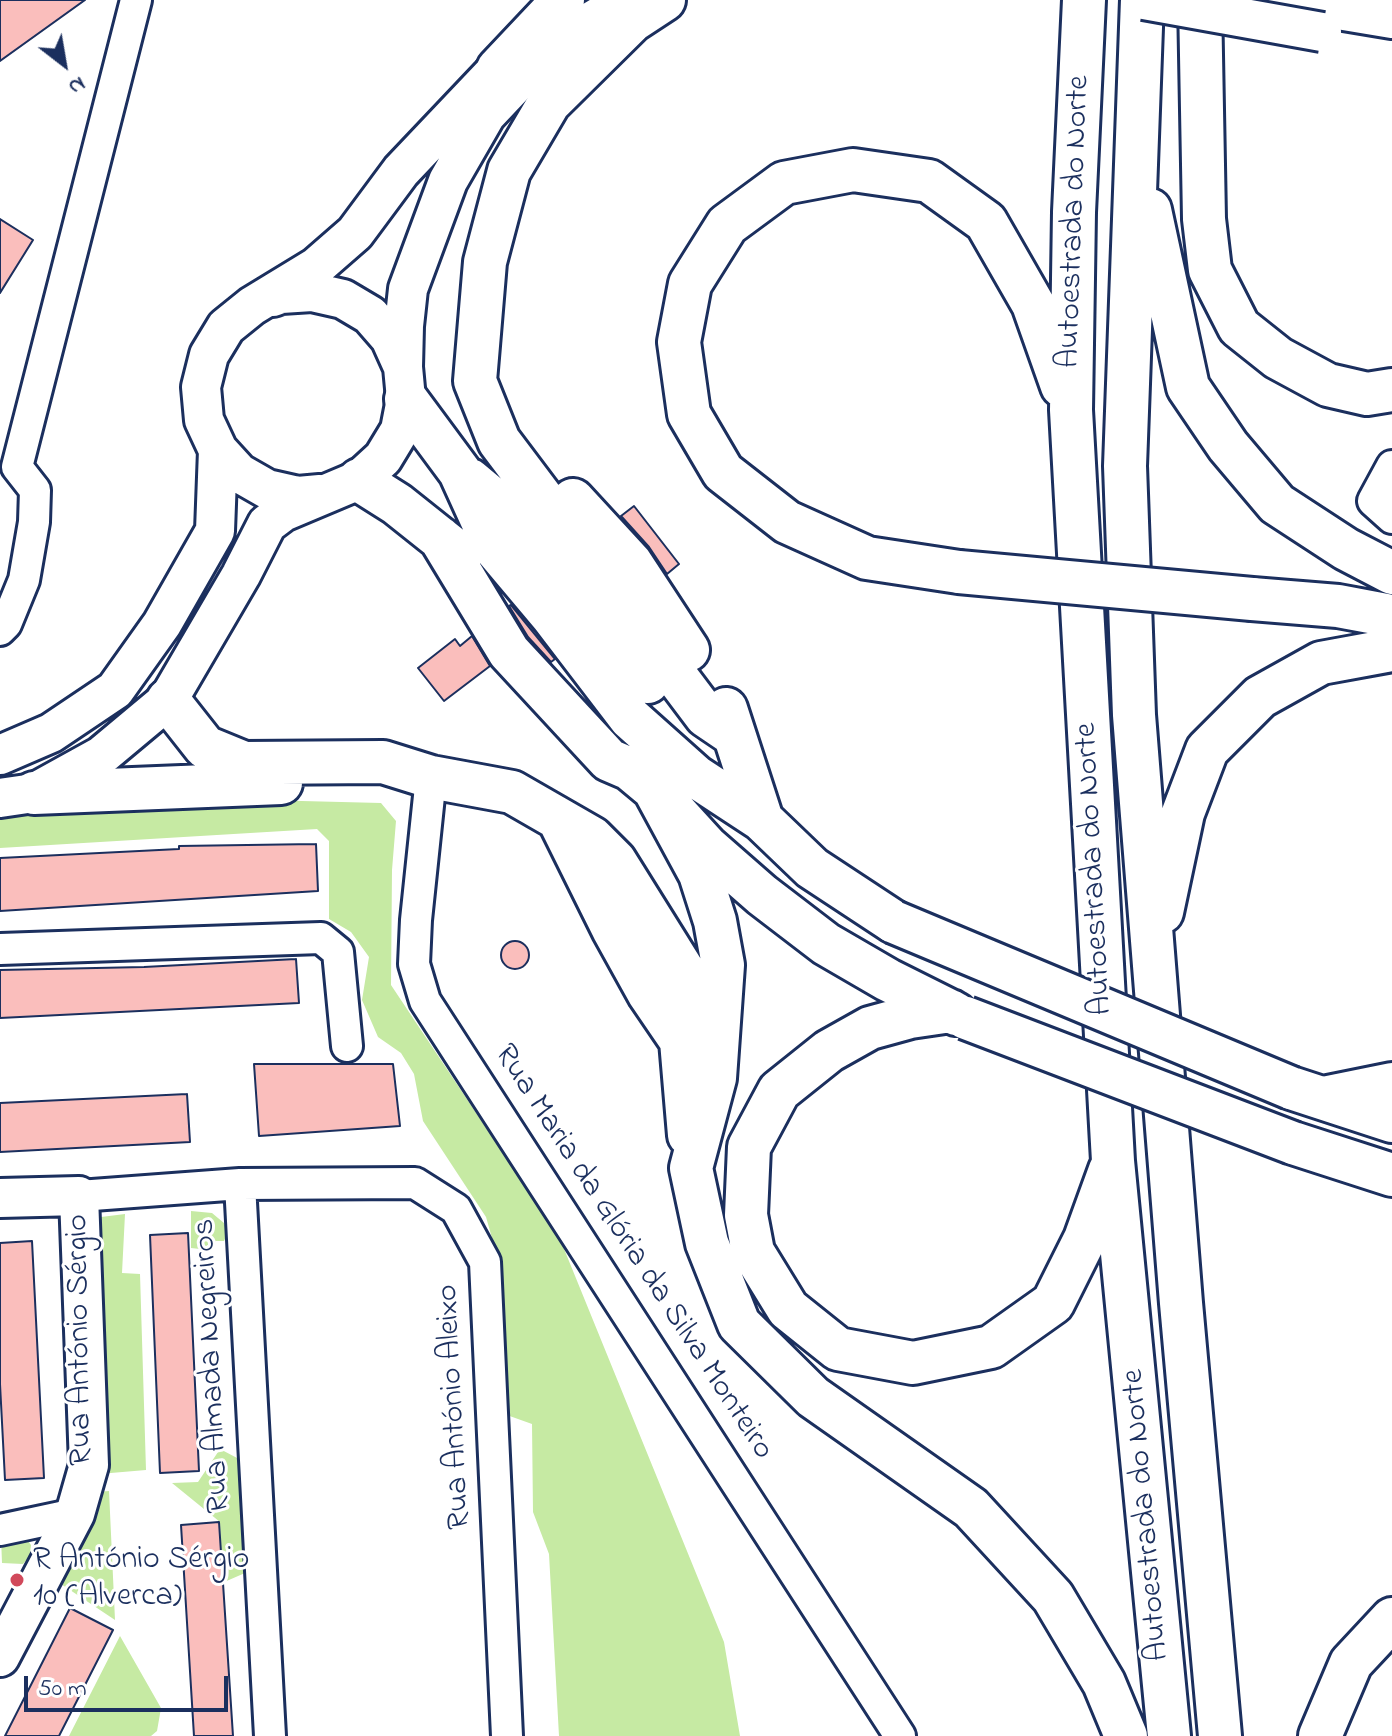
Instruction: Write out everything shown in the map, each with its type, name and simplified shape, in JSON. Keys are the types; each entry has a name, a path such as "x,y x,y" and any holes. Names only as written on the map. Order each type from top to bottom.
{"highway":[{"path":"498,69 563,0"},
{"path":"664,0 632,21 549,103 509,171 485,262 502,394 538,461 631,563 724,702 762,820"},
{"name":"Autoestrada do Norte","path":"1084,0 1074,212 1071,410 1113,1161 1169,1736"},
{"name":"Autoestrada do Norte","path":"1143,0 1125,466 1134,715 1220,1736"},
{"path":"1200,0 1204,219 1210,270 1239,327 1278,358 1328,385 1367,394 1392,390"},
{"path":"1137,150 1188,387 1228,446 1277,504 1346,549 1392,573"},
{"path":"1071,410 1033,304 986,222 929,181 853,170 784,183 727,225 690,284 679,342 689,414 723,472 787,522 867,558 959,572 1338,606 1392,616"},
{"path":"404,383 460,472 513,516 578,600 656,691 695,776 762,820 812,868 894,922 1306,1093 1392,1121"},
{"path":"345,486 397,504 491,578 625,744 642,779 700,874 715,921 723,965 715,1078 691,1168"},
{"path":"1153,960 1183,813 1207,750 1260,697 1321,663 1392,650"},
{"path":"168,700 205,747 244,763 383,762 431,777 512,792 592,838 615,861 688,978 693,1017 681,1041 691,1168 707,1243 739,1324 813,1397 971,1508 1053,1597 1104,1683 1126,1736"},
{"path":"17,796 431,777"},
{"path":"642,779 706,846 762,895 826,944 888,980 958,1015 1293,1143 1392,1175"},
{"path":"958,1015 910,1017 870,1028 829,1051 779,1091 749,1147 746,1215 753,1252 788,1309 838,1349 913,1363 991,1347 1053,1303 1085,1239 1113,1161"},
{"path":"1306,1093 1392,1084"},
{"path":"1320,1736 1351,1663 1392,1619"}],"main road":[{"path":"345,486 298,496 267,489 239,473 218,450 204,420 201,387 209,355 226,327 252,306 316,267 355,233 401,171 498,69 594,0"},
{"path":"17,796 101,756 168,700 267,524 283,512 345,486 383,458 400,430 408,289 448,181 486,115 553,44 627,0"},
{"path":"1143,0 1319,19 1392,19"},
{"path":"1278,0 1319,19 1392,39"},
{"path":"252,306 281,294 312,292 343,299 370,315 390,338 404,383"},
{"path":"0,755 51,733 115,690 162,624 215,531 218,450"},
{"path":"0,1198 79,1196"},
{"name":"Rua António Sérgio","path":"0,1657 75,1514 89,1465 79,1196"}],"street":[{"path":"0,630 6,624 24,580 34,522 35,490 17,467 136,0"},
{"path":"1392,466 1373,501 1392,518"},
{"name":"Rua Maria da Glória da Silva Monteiro","path":"431,777 414,964 425,1001 900,1736"},
{"path":"0,949 321,938 338,952 347,1046"},
{"name":"Rua António Aleixo","path":"79,1196 240,1184 415,1183 456,1209 485,1262 507,1736"},
{"name":"Rua Almada Negreiros","path":"240,1184 270,1736"},
{"path":"0,1530 75,1514"}],"green space":[{"path":"262,800 381,803 396,821 392,870 391,985 560,1239 724,1642 740,1736 559,1736 549,1554 533,1512 532,1424 504,1414 496,1252 486,1217 423,1121 414,1074 401,1053 378,1037 362,1000 369,957 351,932 329,919 329,841 317,829 0,848 0,815"},
{"path":"191,1211 212,1213 224,1223 228,1233 224,1241 216,1241 200,1249 191,1248"},
{"path":"125,1214 122,1273 140,1274 146,1470 99,1474 106,1434 101,1217"},
{"path":"220,1449 239,1459 243,1468 245,1573 222,1583 220,1522 172,1483 198,1482"},
{"path":"109,1491 115,1620 58,1582 97,1492"},
{"path":"1,1537 25,1537 31,1545 30,1556 23,1564 2,1563"},
{"path":"120,1636 161,1708 157,1731 151,1736 69,1736"}],"building":[{"path":"0,0 85,0 0,61"},
{"path":"0,219 33,240 0,293"},
{"path":"634,506 679,564 667,574 649,547 621,516"},
{"path":"511,605 555,659 551,662 528,637"},
{"path":"472,636 490,666 444,701 418,668 455,639 460,646"},
{"path":"316,844 318,891 0,911 0,858 179,849 179,846"},
{"path":"515,941 525,945 529,955 525,965 515,969 505,965 501,955 505,945"},
{"path":"296,959 299,1003 0,1018 0,970"},
{"path":"254,1064 393,1064 400,1126 259,1136"},
{"path":"187,1094 190,1142 0,1152 0,1103"},
{"path":"188,1233 199,1471 160,1473 150,1235"},
{"path":"32,1241 44,1478 5,1480 0,1384 0,1243"},
{"path":"219,1522 233,1736 194,1736 181,1525"},
{"path":"70,1608 113,1630 59,1736 5,1736"}],"place":[{"name":"R António Sérgio 10 (Alverca)","path":"17,1580"}]}
